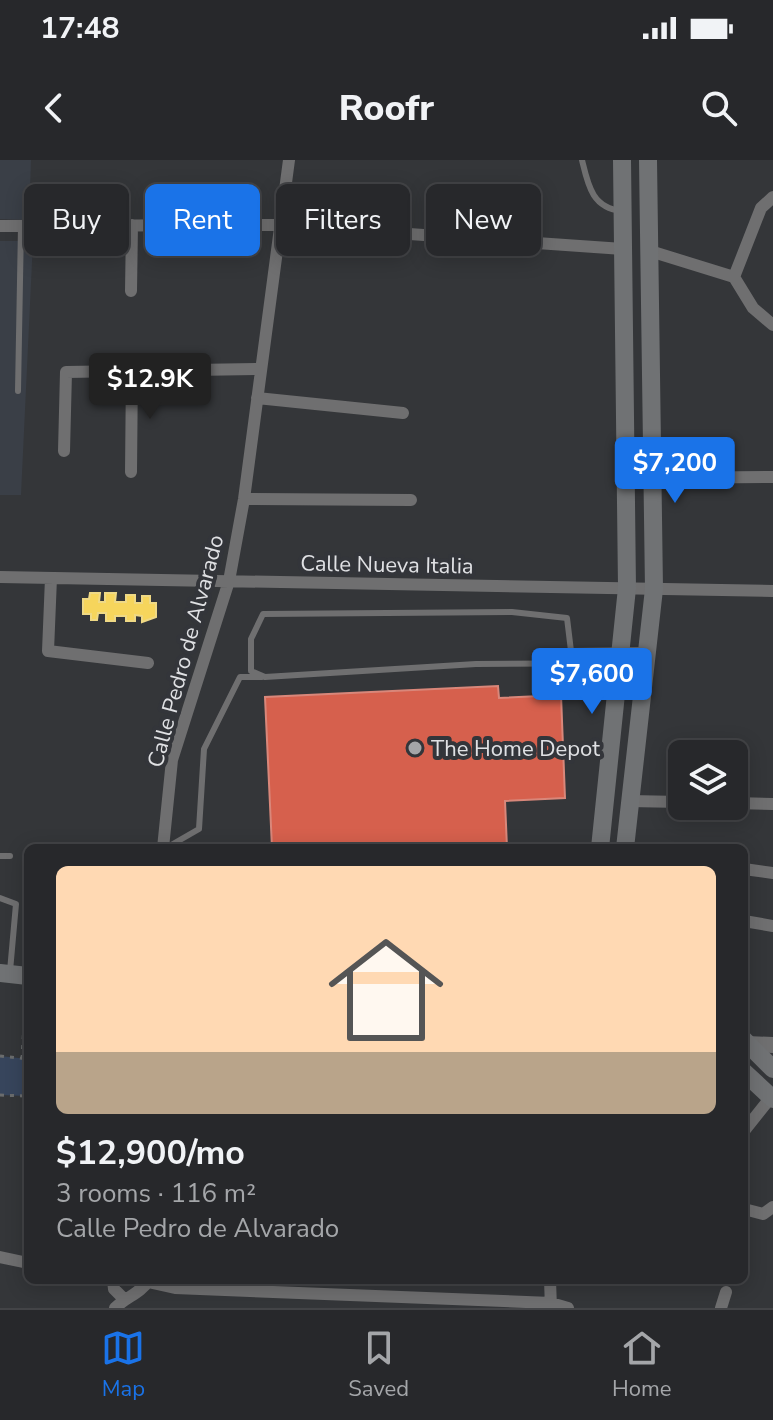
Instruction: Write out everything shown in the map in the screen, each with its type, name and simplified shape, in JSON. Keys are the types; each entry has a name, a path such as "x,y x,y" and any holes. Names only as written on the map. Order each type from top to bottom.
{"main road":[{"path":"600,844 627,588 622,160"},
{"path":"625,844 654,589 648,160"},
{"path":"748,1045 773,1069"},
{"path":"748,1076 772,1098"}],"street":[{"name":"Calle Pedro de Alvarado","path":"286,184 289,160"},
{"path":"734,277 761,208 773,197"},
{"path":"131,291 132,225"},
{"path":"0,226 276,225"},
{"path":"410,234 623,249"},
{"path":"650,251 734,277 753,308 773,325"},
{"name":"Calle Pedro de Alvarado","path":"164,844 172,760 229,581 244,499 276,255"},
{"path":"131,472 132,369"},
{"path":"64,451 66,372 261,369"},
{"path":"257,398 403,413"},
{"path":"654,478 773,477"},
{"path":"244,499 411,500"},
{"name":"Calle Nueva Italia","path":"0,577 773,591"},
{"path":"51,578 48,651 148,663"},
{"path":"629,801 668,802"},
{"path":"748,803 773,804"},
{"path":"748,870 773,873"},
{"path":"748,922 773,926"},
{"path":"748,1042 773,1045"},
{"path":"748,1126 772,1098"},
{"path":"748,1209 768,1211"},
{"path":"0,1257 24,1262"},
{"path":"113,1284 119,1304 138,1294 146,1284"},
{"path":"160,1284 175,1288 568,1308"},
{"path":"550,1284 551,1305"},
{"path":"721,1308 726,1292"}],"lane":[{"path":"582,160 589,191 600,205 623,211"},
{"path":"18,391 21,226"},
{"path":"265,677 251,671 251,639 263,614 423,611 553,614 567,618 571,651 619,658 646,657"},
{"path":"171,844 199,829 204,749 251,657"},
{"path":"240,677 646,657"},
{"path":"0,856 10,856"},
{"path":"0,898 16,904 16,974"}],"path":[{"path":"16,974 24,1050"},
{"path":"0,1056 24,1059"},
{"path":"0,1095 24,1096"}],"shaded area":[{"path":"0,160 31,160 30,184 24,184 24,220 0,219"},
{"path":"0,241 24,241 24,256 32,256 21,495 0,495"},
{"path":"0,1056 24,1059 24,1096 0,1095"}],"building: Homes":[{"path":"90,593 100,593 99,602 105,602 105,593 116,593 115,602 126,602 126,595 135,595 135,603 142,603 142,596 150,596 150,603 156,603 156,617 142,622 142,616 135,615 135,621 126,621 126,616 115,616 115,621 106,621 106,613 98,613 97,620 91,620 91,614 83,614 83,599 89,599"}],"building: Shops":[{"name":"The Home Depot","path":"498,686 499,698 561,695 565,798 505,801 507,844 272,844 265,697"}],"place":[{"name":"The Home Depot","path":"415,748"}]}
